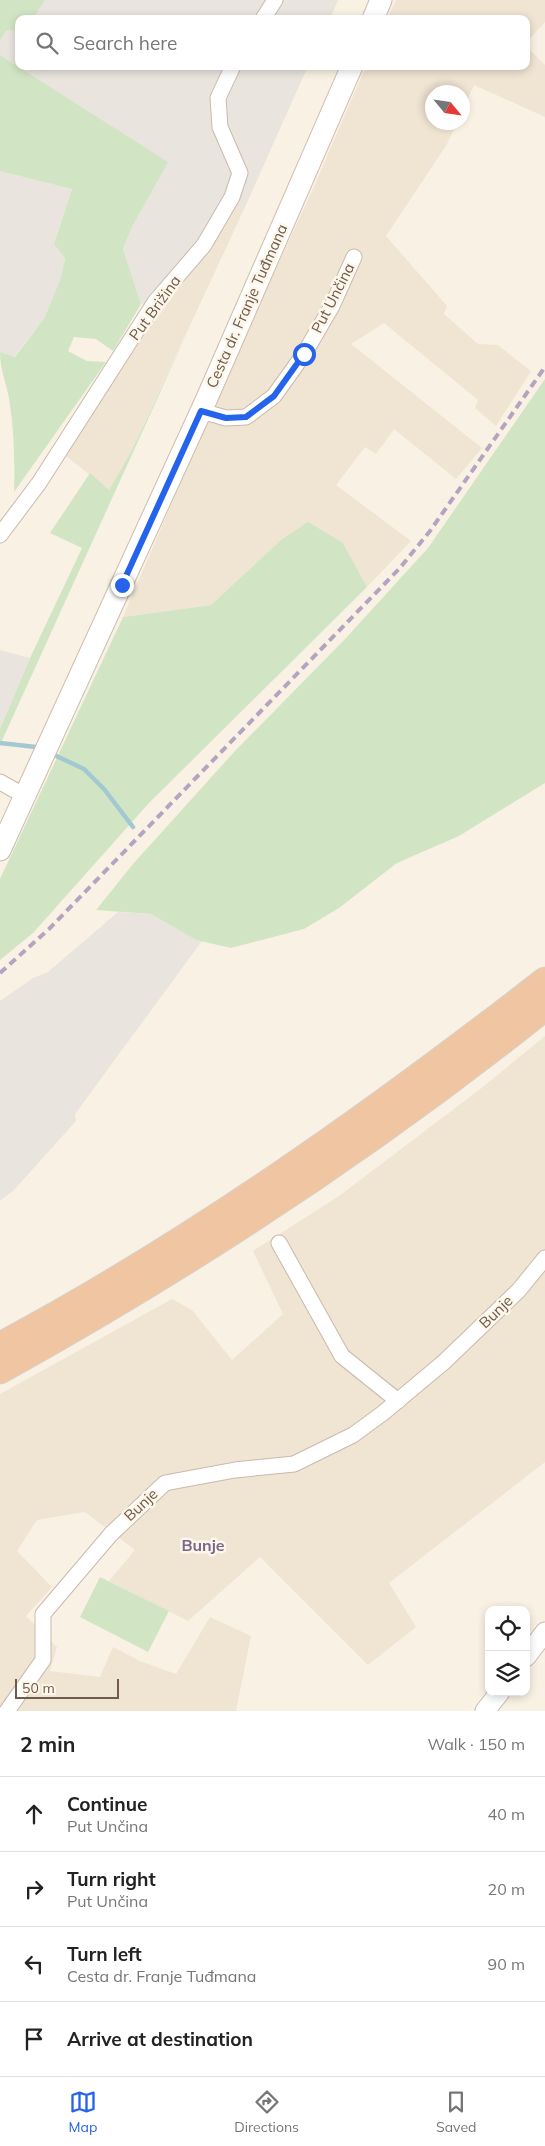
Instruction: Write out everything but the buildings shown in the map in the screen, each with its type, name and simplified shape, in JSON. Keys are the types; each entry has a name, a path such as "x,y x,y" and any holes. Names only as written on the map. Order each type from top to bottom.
{"highway":[{"path":"0,1345 146,1260 253,1192 362,1118 545,980"},
{"path":"0,1371 154,1280 270,1207 374,1137 492,1051 545,1008"}],"main road":[{"path":"375,15 381,0"},
{"name":"Cesta dr. Franje Tuđmana","path":"0,850 201,411 350,70"}],"street":[{"path":"266,15 275,0"},
{"name":"Put Brižina","path":"0,535 39,483 155,302 204,245 232,198 240,173 220,127 218,98 231,70"},
{"name":"Put Unčina","path":"201,411 226,418 246,417 274,396 304,354 332,306 354,257"},
{"path":"1,782 25,796"},
{"path":"279,1243 342,1356 398,1401"},
{"name":"Bunje","path":"7,1711 43,1660 43,1614 110,1534 165,1483 235,1470 294,1464 353,1435 398,1401 451,1356 519,1290 545,1258"},
{"path":"530,1652 545,1632"},
{"path":"486,1711 497,1696"}],"shaded area":[{"path":"45,0 338,0 332,15 36,15"},
{"path":"396,0 545,0 545,22 530,39 530,15 389,15"},
{"path":"15,30 15,65 0,55 0,40 6,31"},
{"path":"530,50 545,65 545,117 474,85 470,94 470,85 425,85 425,130 454,130 447,144 386,236 447,306 444,314 478,344 498,345 531,371 496,426 475,408 478,400 384,323 351,344 482,448 456,479 394,429 376,454 365,447 336,485 411,541 367,587 343,543 281,540 211,605 123,617 230,367 312,191 364,70 530,70"},
{"path":"23,70 306,70 246,205 236,207 207,250 166,301 141,304 123,249 132,227 167,162"},
{"path":"0,171 72,189 54,243 65,258 61,277 45,317 14,357 0,352"},
{"path":"246,205 132,450 109,490 61,452 163,301 166,300 207,250 236,207"},
{"path":"0,650 30,658 0,729"},
{"path":"118,912 151,914 196,940 202,941 75,1114 76,1121 14,1190 0,1201 0,1001 33,978 48,972"},
{"path":"545,1036 545,1462 389,1583 416,1627 368,1665 260,1557 188,1621 109,1581 135,1550 85,1512 37,1520 17,1551 52,1587 26,1616 57,1647 50,1671 100,1677 113,1647 140,1661 176,1674 210,1617 251,1636 236,1711 0,1711 0,1394 172,1299 192,1310 232,1360 283,1314 253,1251 339,1196 479,1090"}],"green space":[{"path":"0,0 45,0 36,15 15,15 15,30 6,31 0,40"},
{"path":"0,55 15,65 15,70 24,70 168,162 132,227 123,249 141,304 113,351 96,339 74,337 68,351 87,361 106,362 14,492 12,422 0,352 15,357 45,317 61,277 65,258 54,244 72,189 0,171"},
{"path":"184,340 0,745 0,729 30,658 82,548 50,533 90,473 109,490 132,450"},
{"path":"545,379 545,783 459,836 397,863 339,908 304,929 231,948 196,940 151,914 96,910 133,864 234,752 345,639 428,548"},
{"path":"308,522 343,543 367,587 148,804 33,933 0,960 0,879 123,617 211,605 281,540"},
{"path":"100,1577 169,1611 148,1652 80,1617"}],"waterway":[{"path":"0,743 40,749"},
{"path":"50,753 84,769 104,789 133,827"}],"railway":[{"path":"0,973 49,929 399,569 430,531 545,367"}],"district":[{"name":"Bunje","path":"203,1545"}],"route":[{"path":"122,585 201,411 226,418 246,417 274,396 304,354"}]}
